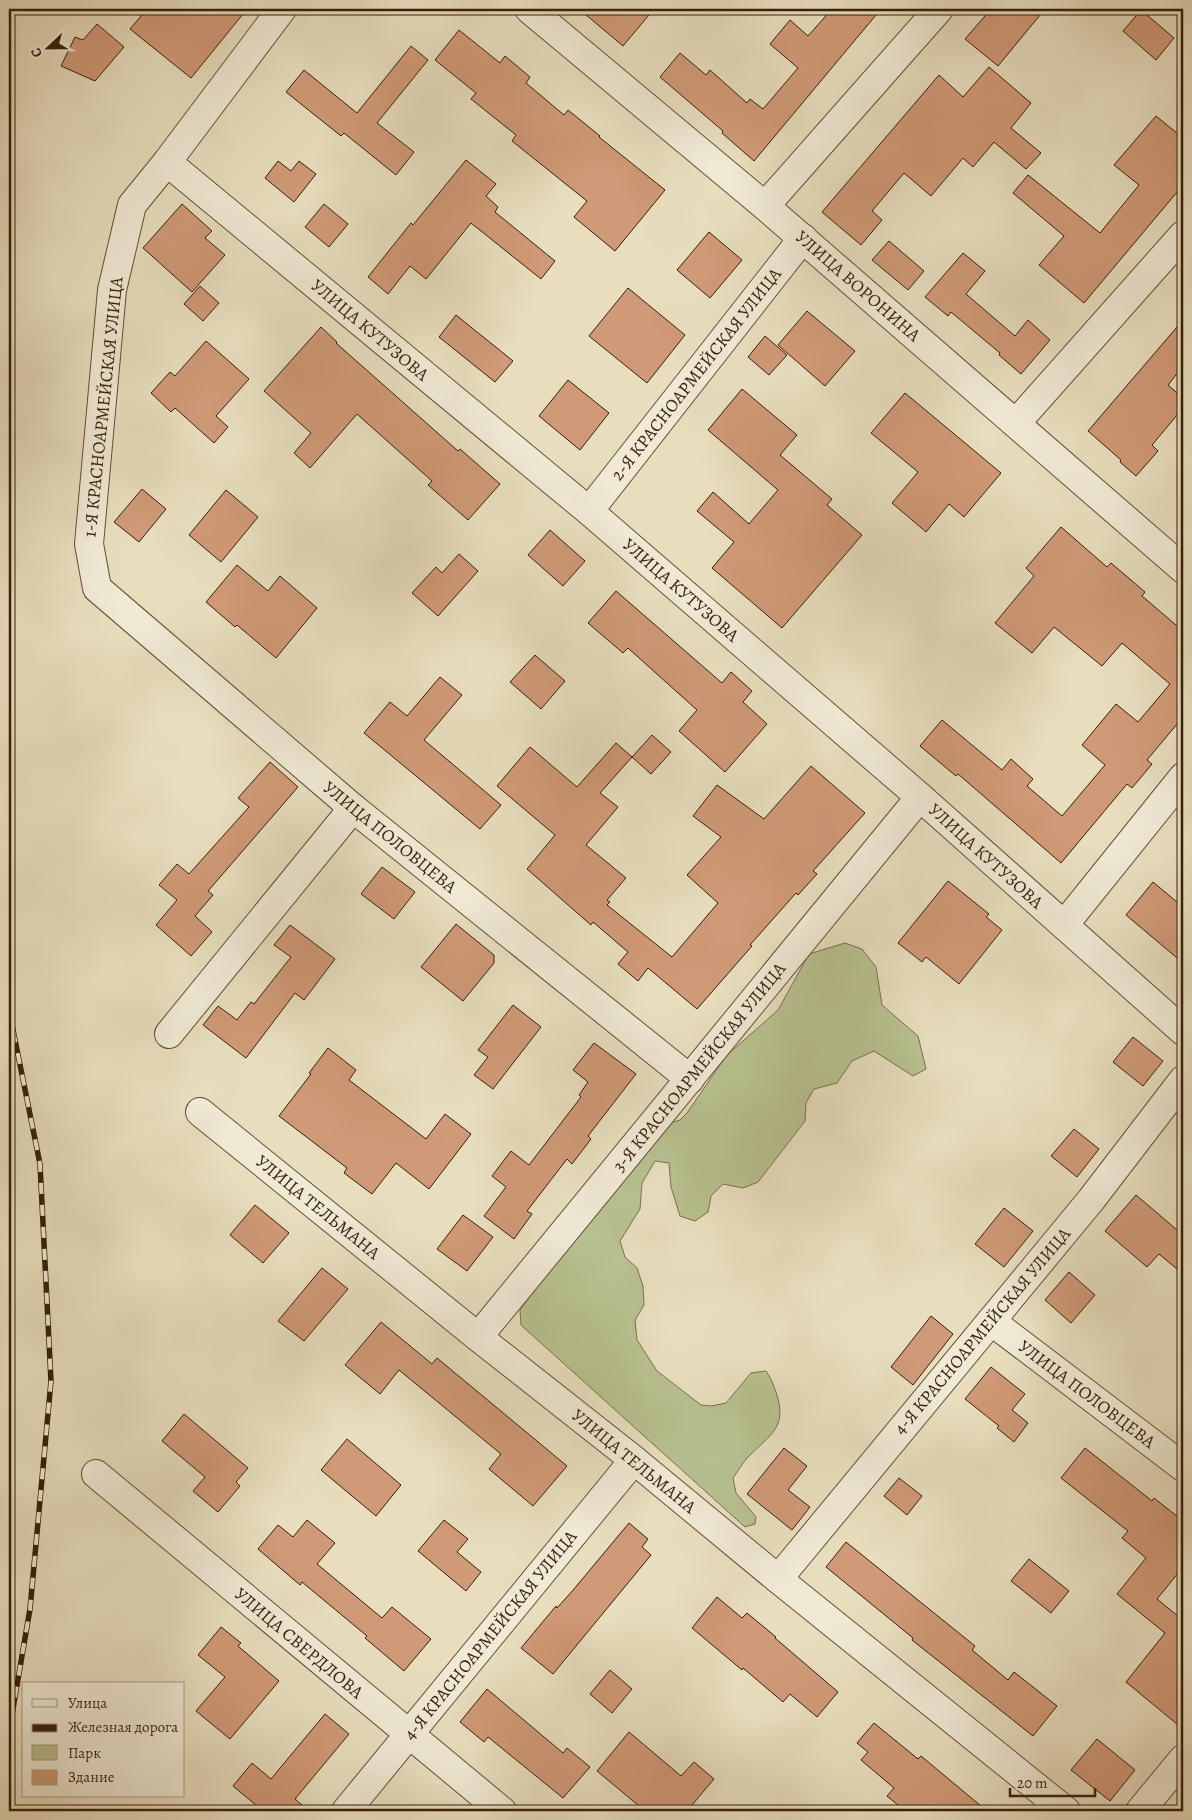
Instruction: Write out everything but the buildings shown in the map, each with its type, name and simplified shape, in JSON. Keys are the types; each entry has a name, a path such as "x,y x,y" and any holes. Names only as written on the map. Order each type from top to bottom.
{"street":[{"name":"1-Я КРАСНОАРМЕЙСКАЯ УЛИЦА","path":"97,588 89,544 112,290 132,205 167,162 282,9"},
{"name":"УЛИЦА ВОРОНИНА","path":"529,9 803,238 1183,568"},
{"path":"765,206 939,9"},
{"name":"УЛИЦА КУТУЗОВА","path":"167,162 589,511 920,798 1183,1031"},
{"path":"1016,422 1183,235"},
{"name":"2-Я КРАСНОАРМЕЙСКАЯ УЛИЦА","path":"589,511 803,238"},
{"name":"УЛИЦА ПОЛОВЦЕВА","path":"97,588 353,808 690,1079"},
{"path":"1064,925 1183,777"},
{"name":"3-Я КРАСНОАРМЕЙСКАЯ УЛИЦА","path":"478,1337 920,798"},
{"path":"169,1034 353,808"},
{"name":"4-Я КРАСНОАРМЕЙСКАЯ УЛИЦА","path":"778,1579 1091,1200 1183,1080"},
{"name":"УЛИЦА ТЕЛЬМАНА","path":"200,1112 478,1337 634,1460 778,1579 1066,1811"},
{"name":"УЛИЦА ПОЛОВЦЕВА","path":"991,1321 1183,1467"},
{"name":"4-Я КРАСНОАРМЕЙСКАЯ УЛИЦА","path":"346,1811 634,1460"},
{"name":"УЛИЦА СВЕРДЛОВА","path":"96,1474 502,1811"},
{"path":"1140,1811 1183,1759"}],"green space":[{"path":"845,943 862,949 876,967 882,1005 918,1036 926,1069 913,1076 874,1051 852,1061 837,1083 814,1089 806,1103 805,1121 758,1182 743,1188 723,1184 711,1196 708,1212 695,1221 680,1216 671,1187 669,1163 655,1161 642,1183 640,1209 620,1241 625,1257 637,1268 643,1286 644,1305 635,1320 637,1340 657,1371 701,1405 711,1406 726,1403 751,1373 766,1371 772,1381 779,1404 779,1422 770,1435 747,1458 733,1478 736,1493 756,1517 755,1524 745,1527 521,1325 520,1310 651,1129 680,1120 687,1113 726,1056 778,1010 809,954"}],"railway":[{"path":"9,1010 40,1164 51,1381 30,1609 9,1732"}]}
